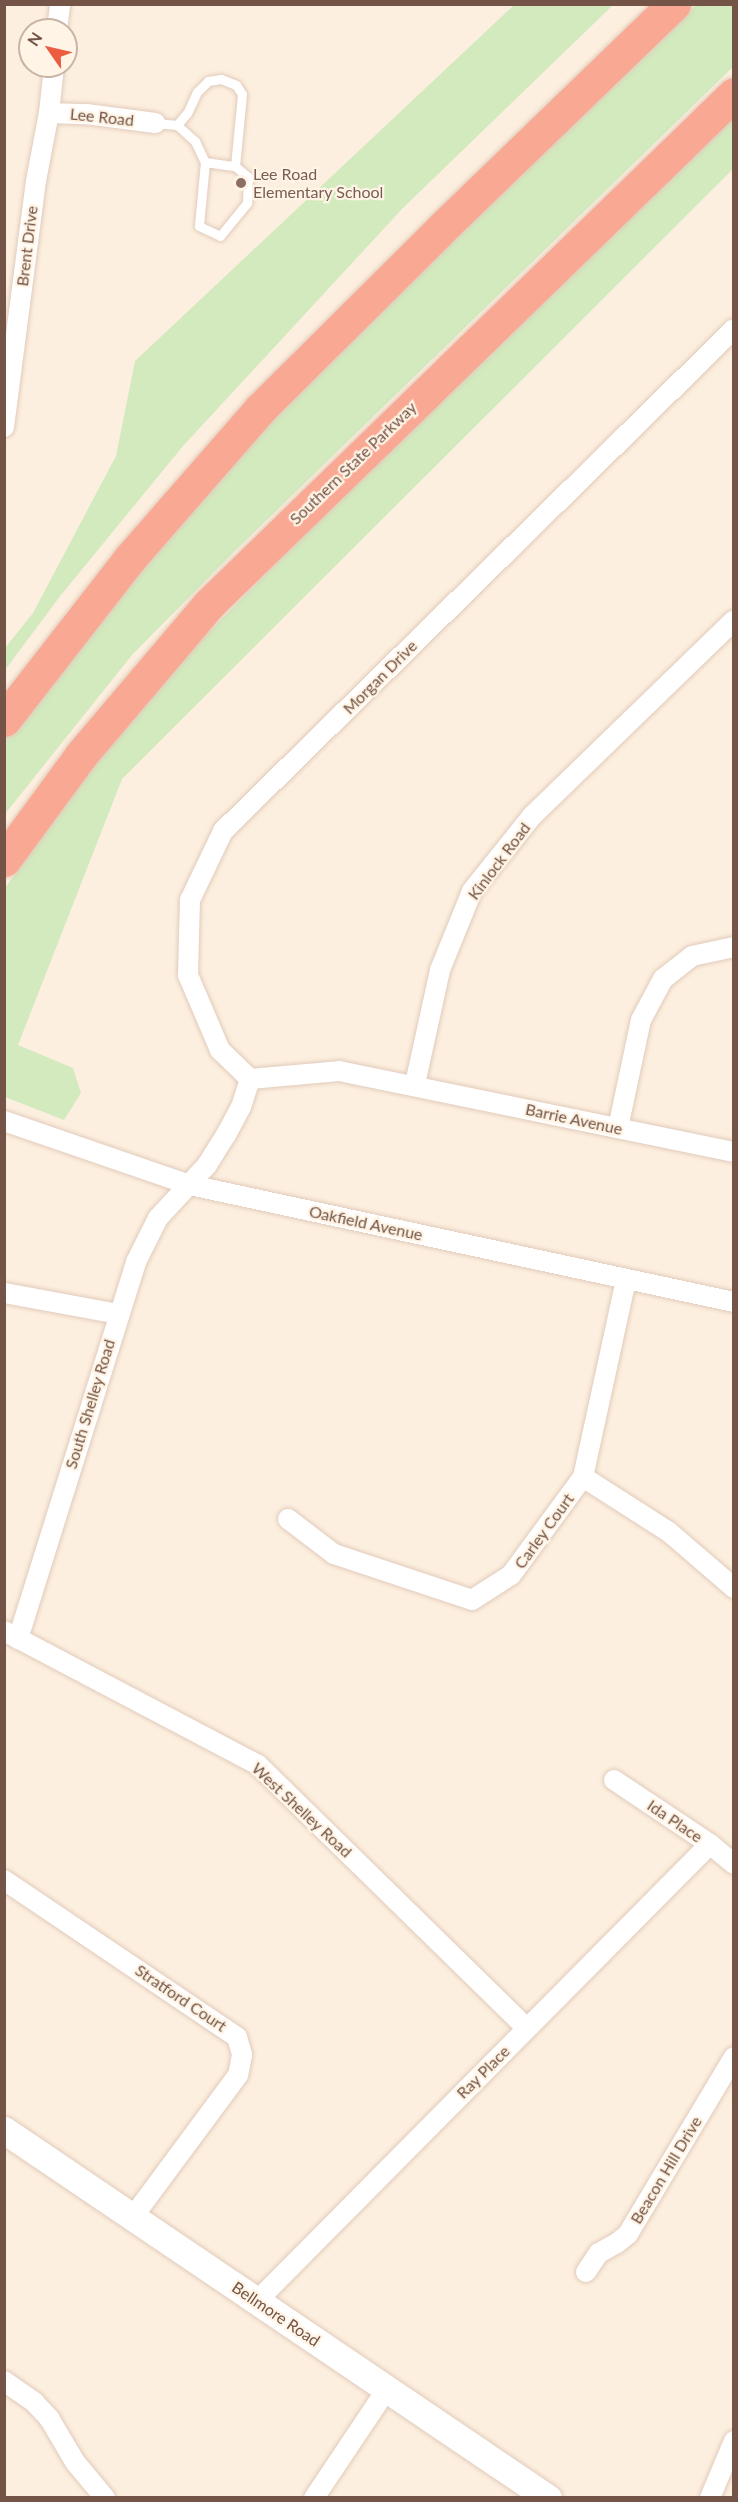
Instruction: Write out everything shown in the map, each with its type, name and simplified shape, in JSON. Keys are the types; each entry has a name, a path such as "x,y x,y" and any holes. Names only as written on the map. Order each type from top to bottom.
{"highway":[{"path":"4,720 130,557 260,409 441,229 674,4"},
{"name":"Southern State Parkway","path":"4,860 81,755 208,605 734,94"}],"main road":[{"name":"Bellmore Road","path":"4,2130 548,2498"}],"street":[{"name":"Brent Drive","path":"4,427 36,181 53,78"},
{"name":"Lee Road","path":"49,112 86,114 155,123"},
{"name":"Morgan Drive","path":"250,1079 220,1050 188,975 190,900 223,831 734,329"},
{"name":"Kinlock Road","path":"415,1084 440,970 472,891 532,816 730,631"},
{"path":"618,1128 640,1020 663,979 692,956 734,947"},
{"path":"190,1185 226,1135 241,1107 250,1079 339,1071 415,1084"},
{"name":"Barrie Avenue","path":"415,1084 734,1152"},
{"name":"Oakfield Avenue","path":"4,1121 190,1185 734,1302"},
{"name":"South Shelley Road","path":"11,1635 118,1314 149,1231 158,1218 190,1185"},
{"name":"Carley Court","path":"288,1519 334,1554 472,1600 511,1575 584,1477 626,1280"},
{"path":"4,1293 118,1314"},
{"path":"584,1477 669,1532 734,1587"},
{"name":"West Shelley Road","path":"11,1635 258,1765 527,2028"},
{"name":"Ida Place","path":"614,1780 710,1844 734,1864"},
{"name":"Ray Place","path":"257,2301 710,1844"},
{"name":"Stratford Court","path":"4,1880 237,2037 242,2055 238,2075 133,2217"},
{"name":"Beacon Hill Drive","path":"586,2272 600,2253 628,2234 734,2057"},
{"path":"4,2381 35,2403 49,2418 75,2462 105,2498"},
{"path":"314,2498 387,2389"},
{"path":"710,2498 734,2441"}],"lane":[{"path":"177,125 187,113 197,92 208,81 221,79 236,86 242,94 235,166"},
{"path":"155,123 177,125 195,141 205,162 199,226 220,236 248,203 248,177 235,166 205,162"}],"green space":[{"path":"514,5 613,5 403,208 183,446 61,595 5,670 5,648 33,613 116,456 135,361"},
{"path":"696,5 733,5 733,67 236,550 132,655 5,814 5,737 28,704 267,421"},
{"path":"733,119 733,169 122,779 18,1045 73,1068 81,1093 64,1120 5,1097 5,888 93,766 203,638 319,520"}],"place":[{"name":"Lee Road Elementary School","path":"241,183"}]}
